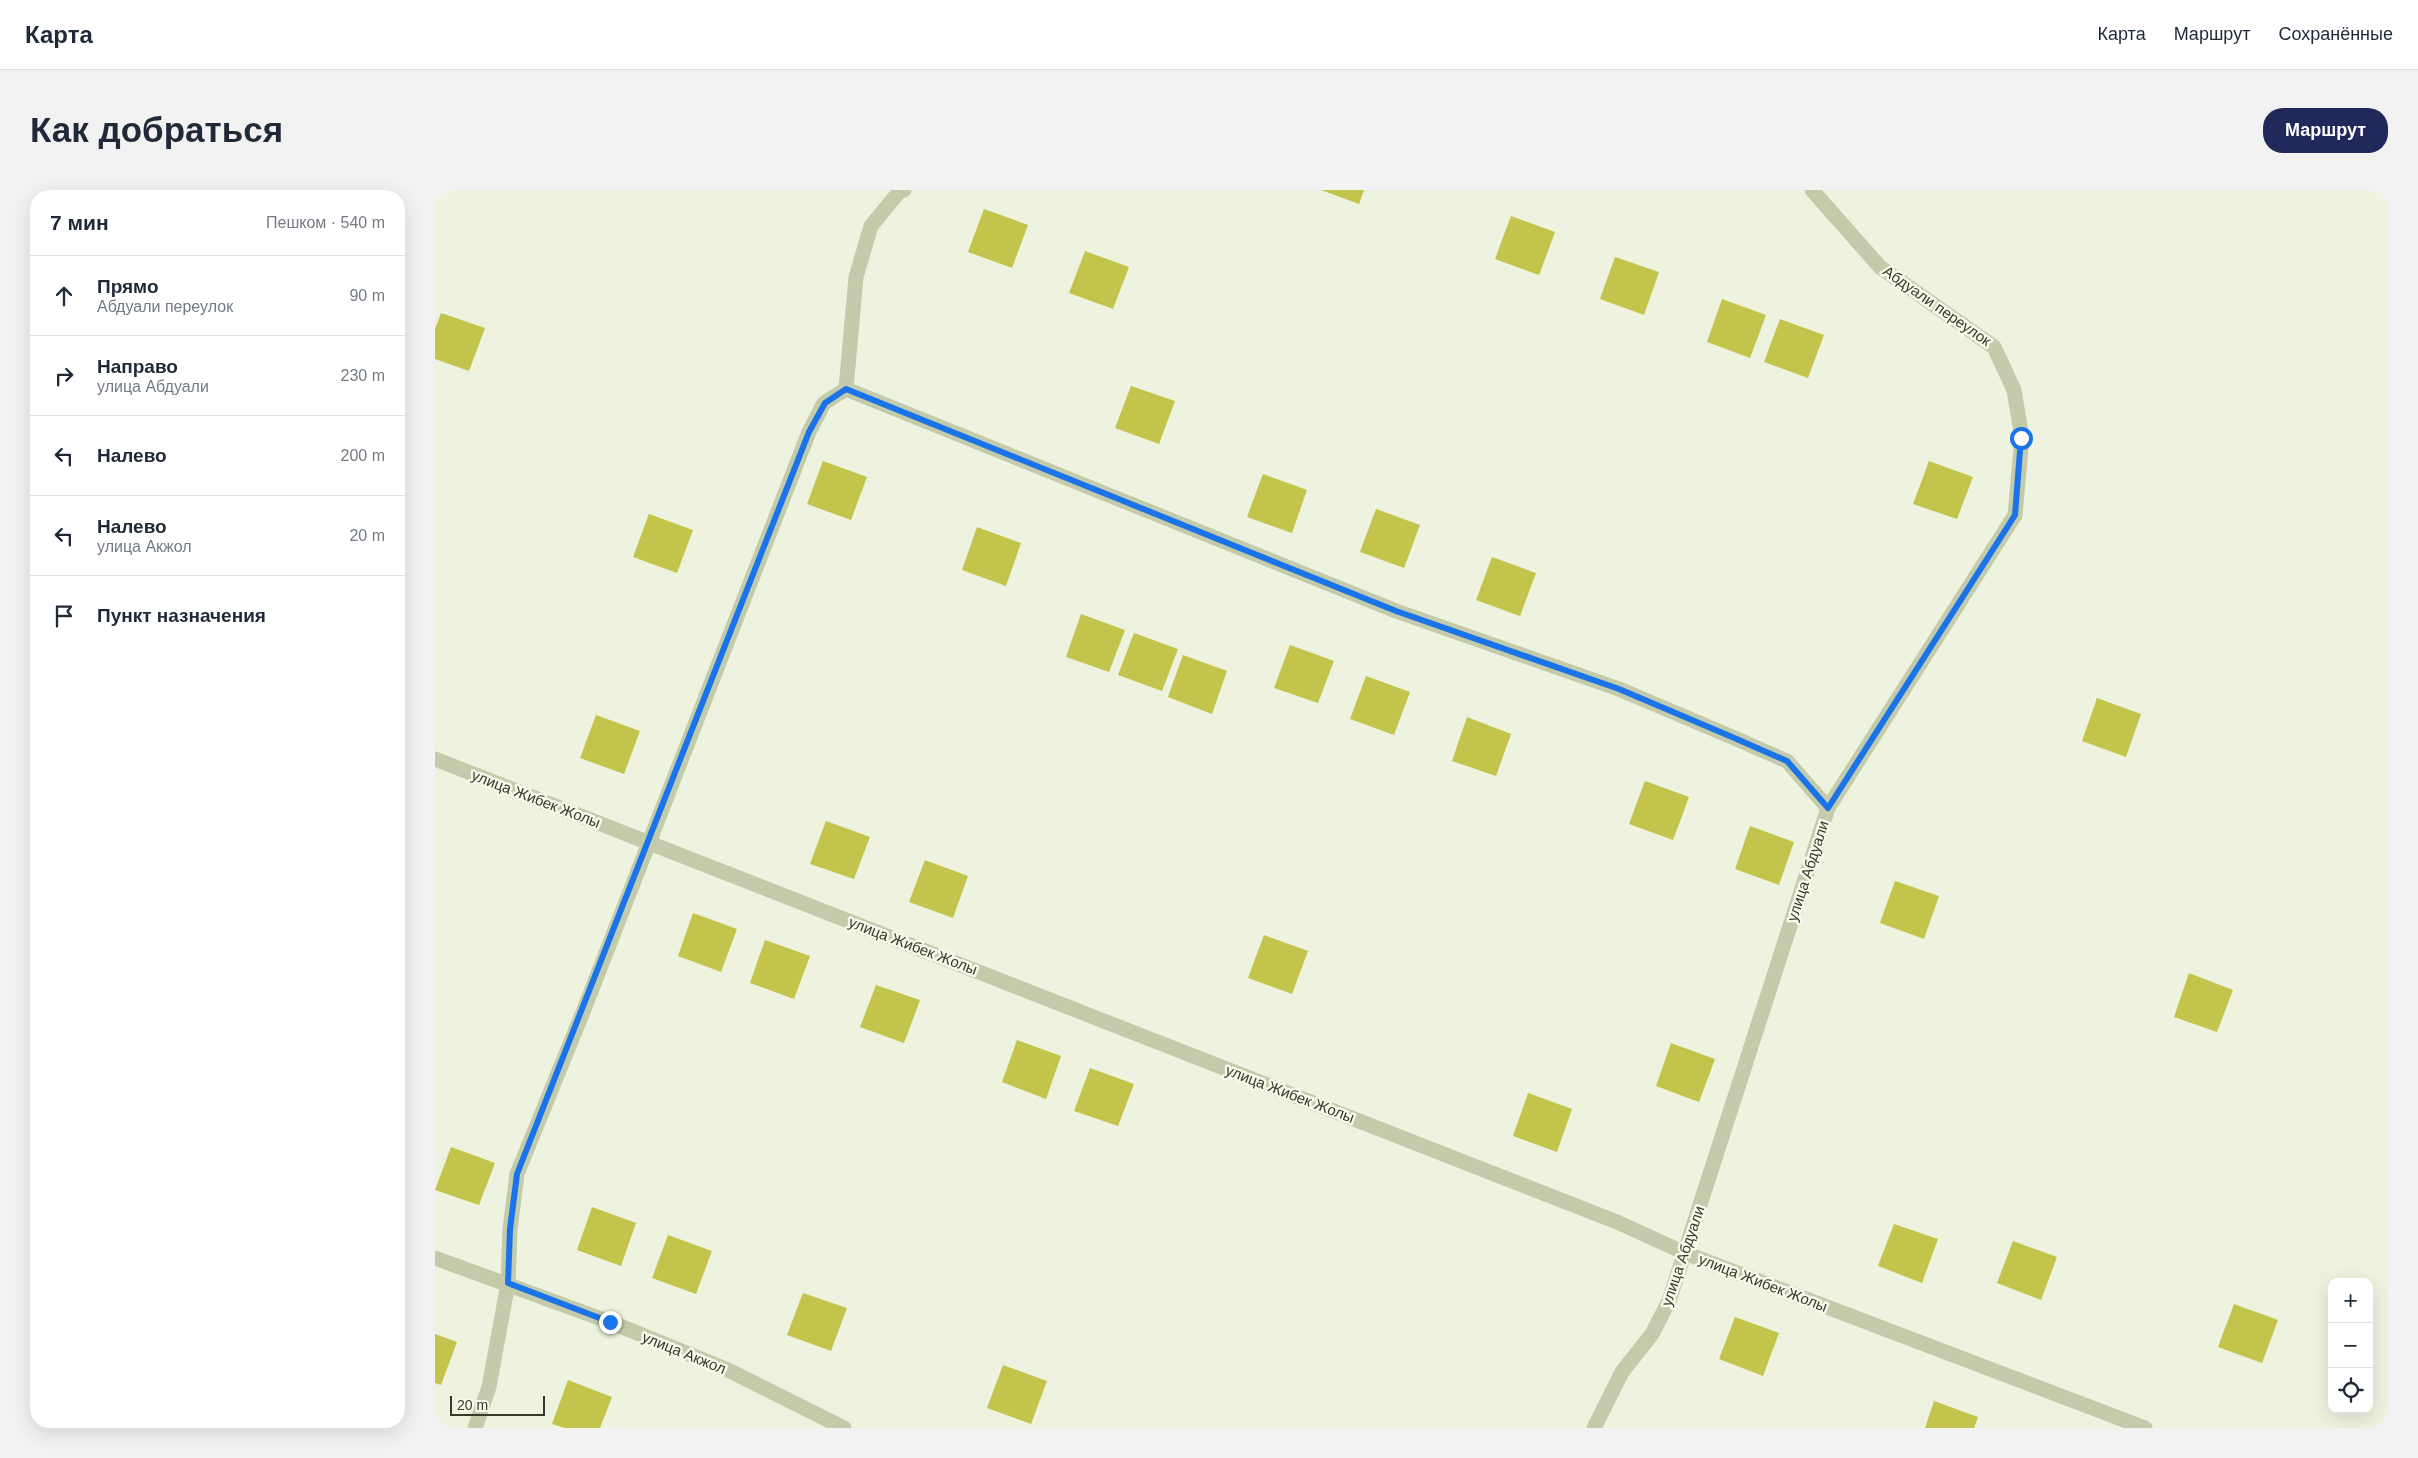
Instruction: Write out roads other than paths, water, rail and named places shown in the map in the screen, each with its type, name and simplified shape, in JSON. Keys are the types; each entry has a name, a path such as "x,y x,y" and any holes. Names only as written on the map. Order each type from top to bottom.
{"street":[{"path":"475,1428 489,1387 508,1283 510,1229 517,1174 809,432 825,403 846,389 856,277 871,226 899,192 904,190"},
{"name":"Абдуали переулок","path":"1812,190 1880,267 1994,347 2013,390 2021,438 2015,515 1828,808"},
{"name":"улица Абдуали","path":"846,389 1396,611 1619,689 1723,733 1787,761 1828,808 1669,1301 1652,1334 1622,1372 1594,1428"},
{"name":"улица Жибек Жолы","path":"435,759 1617,1222 1685,1253 2145,1428"},
{"name":"улица Акжол","path":"435,1258 508,1283 728,1370 845,1428"}]}
